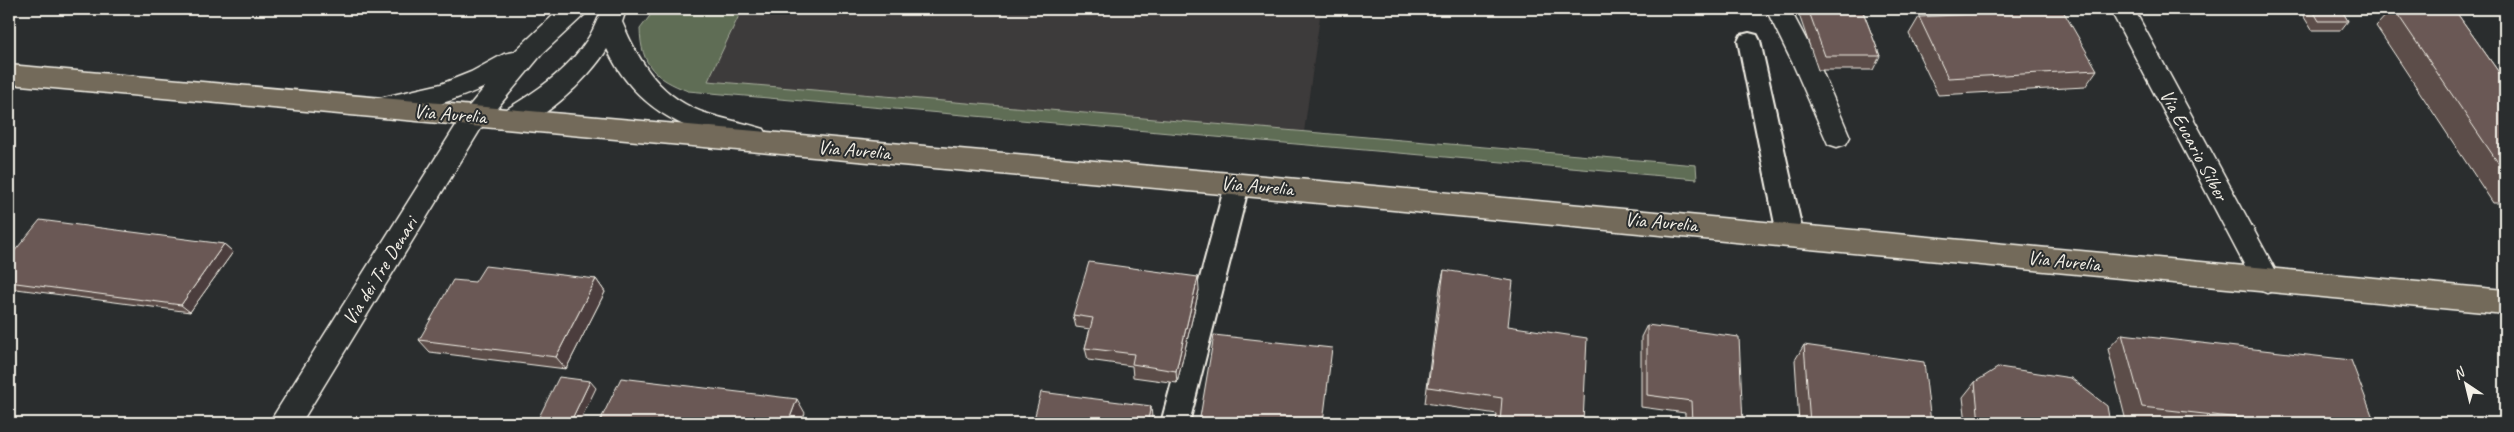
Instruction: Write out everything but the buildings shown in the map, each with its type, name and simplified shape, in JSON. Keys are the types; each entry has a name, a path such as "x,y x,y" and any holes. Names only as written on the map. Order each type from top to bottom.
{"main road":[{"name":"Via Aurelia","path":"9,74 474,118 511,119 1790,234 2267,281 2505,302"}],"street":[{"path":"375,108 424,100 449,93 494,72 533,47 575,9"},
{"path":"1778,9 1806,64 1837,137"},
{"name":"Via Eucario Silber","path":"2122,9 2267,281"},
{"path":"511,119 544,101 567,82 595,51 612,16"},
{"path":"612,16 616,44 628,66 668,105 690,118 716,127 788,144"},
{"name":"Via dei Tre Denari","path":"284,423 441,175 474,118 533,47"}],"lane":[{"path":"1748,41 1790,234"},
{"path":"1175,423 1237,184"}],"shaded area":[{"path":"742,9 1321,9 1304,132 708,81"}],"green space":[{"path":"655,9 742,9 708,81 1696,165 1697,179 688,91 659,76 647,62 643,53 640,29"}]}
